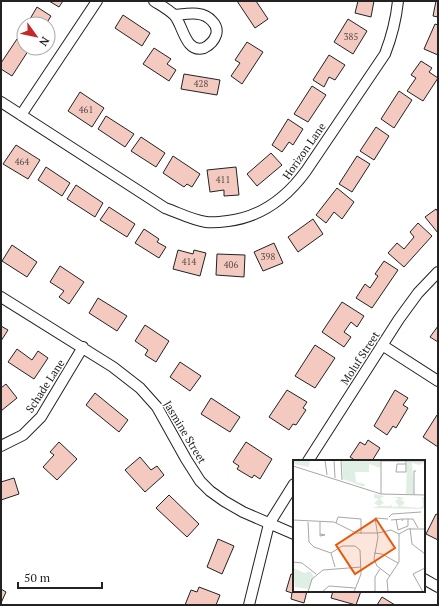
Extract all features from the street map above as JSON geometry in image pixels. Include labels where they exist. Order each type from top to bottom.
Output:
[{"type":"street","points":[[21,115],[97,1]]},
{"type":"street","points":[[154,1],[174,15]]},
{"type":"street","name":"Horizon Lane","points":[[1,102],[165,208],[207,222],[235,220],[247,217],[270,206],[285,196],[306,171],[385,54],[394,26],[398,1]]},
{"type":"street","name":"Moluf Street","points":[[309,460],[409,304],[438,272]]},
{"type":"street","name":"Jasmine Street","points":[[1,297],[83,347],[113,367],[140,388],[157,407],[186,459],[200,481],[210,491],[243,512],[293,534]]},
{"type":"street","points":[[382,345],[438,381]]},
{"type":"street","name":"Schade Lane","points":[[1,446],[22,435],[41,417],[83,347]]},
{"type":"street","points":[[248,605],[269,524],[293,486]]},
{"type":"street","points":[[425,580],[438,587]]},
{"type":"building","points":[[49,1],[63,1],[59,7]]},
{"type":"building","points":[[237,1],[256,1],[268,19],[255,28]]},
{"type":"building","points":[[358,1],[374,1],[371,17],[355,13]]},
{"type":"building","points":[[436,1],[438,1],[438,17],[433,16]]},
{"type":"building","points":[[37,7],[51,16],[32,16]]},
{"type":"building","points":[[123,15],[150,33],[142,46],[115,28]]},
{"type":"building","points":[[348,19],[367,31],[353,54],[334,42]]},
{"type":"building","points":[[435,24],[438,25],[438,55],[424,49]]},
{"type":"building","points":[[16,40],[16,56],[25,56],[12,76],[1,69],[1,63]]},
{"type":"building","points":[[247,42],[263,52],[242,84],[231,76],[240,63],[235,60]]},
{"type":"building","points":[[154,48],[171,59],[167,64],[176,70],[169,81],[143,64]]},
{"type":"building","points":[[329,55],[345,65],[335,80],[329,77],[324,87],[313,80]]},
{"type":"building","points":[[421,61],[432,68],[429,72],[438,78],[423,101],[407,91],[416,78],[411,75]]},
{"type":"building","points":[[184,74],[220,80],[217,95],[181,89]]},
{"type":"building","points":[[312,86],[326,95],[308,122],[294,114]]},
{"type":"building","points":[[399,91],[412,100],[394,128],[381,119]]},
{"type":"building","points":[[80,92],[104,108],[92,127],[68,111]]},
{"type":"building","points":[[106,116],[134,134],[125,147],[98,129]]},
{"type":"building","points":[[288,119],[303,129],[293,145],[289,142],[282,152],[272,145]]},
{"type":"building","points":[[376,127],[389,136],[374,160],[360,151]]},
{"type":"building","points":[[141,137],[165,153],[156,167],[131,151]]},
{"type":"building","points":[[16,145],[40,160],[28,179],[3,164]]},
{"type":"building","points":[[271,153],[282,165],[257,186],[247,174]]},
{"type":"building","points":[[173,156],[200,174],[192,187],[187,184],[184,187],[163,173]]},
{"type":"building","points":[[357,156],[370,164],[352,192],[339,184]]},
{"type":"building","points":[[46,167],[70,183],[62,196],[38,180]]},
{"type":"building","points":[[236,167],[239,195],[224,196],[224,190],[210,192],[207,170]]},
{"type":"building","points":[[76,185],[103,203],[95,217],[67,199]]},
{"type":"building","points":[[337,188],[354,202],[342,219],[334,212],[326,223],[316,215]]},
{"type":"building","points":[[109,207],[135,224],[127,237],[100,220]]},
{"type":"building","points":[[436,209],[438,212],[438,233],[425,217]]},
{"type":"building","points":[[313,219],[323,234],[298,252],[288,237]]},
{"type":"building","points":[[418,223],[432,236],[404,267],[388,253],[397,243],[404,249],[414,237],[410,232]]},
{"type":"building","points":[[144,229],[159,239],[157,242],[166,247],[159,258],[135,243]]},
{"type":"building","points":[[274,243],[283,263],[263,271],[254,252]]},
{"type":"building","points":[[12,245],[37,262],[27,277],[2,261]]},
{"type":"building","points":[[178,250],[193,254],[194,250],[206,253],[200,276],[173,269]]},
{"type":"building","points":[[217,254],[245,255],[244,277],[216,275]]},
{"type":"building","points":[[384,261],[398,270],[372,308],[356,298],[365,284],[370,288],[378,276],[375,274]]},
{"type":"building","points":[[60,266],[84,282],[69,304],[59,297],[64,291],[50,282]]},
{"type":"building","points":[[98,298],[127,316],[117,331],[89,313]]},
{"type":"building","points":[[342,302],[364,316],[357,327],[351,322],[344,332],[351,337],[344,347],[322,332]]},
{"type":"building","points":[[145,325],[169,341],[156,362],[145,355],[148,350],[135,341]]},
{"type":"building","points":[[1,326],[8,330],[1,341]]},
{"type":"building","points":[[438,326],[438,342],[430,337]]},
{"type":"building","points":[[315,345],[335,358],[315,388],[295,376]]},
{"type":"building","points":[[17,349],[32,360],[38,351],[48,358],[34,379],[8,362]]},
{"type":"building","points":[[180,362],[201,376],[190,391],[170,377]]},
{"type":"building","points":[[6,384],[17,398],[1,411],[1,388]]},
{"type":"building","points":[[287,390],[307,402],[303,408],[306,410],[296,425],[293,424],[289,430],[269,417]]},
{"type":"building","points":[[395,390],[408,398],[403,405],[408,408],[396,428],[393,426],[387,435],[374,426]]},
{"type":"building","points":[[95,393],[128,420],[119,432],[86,405]]},
{"type":"building","points":[[211,398],[240,417],[230,432],[201,414]]},
{"type":"building","points":[[437,415],[438,416],[438,447],[423,437]]},
{"type":"building","points":[[368,440],[380,448],[373,460],[354,460],[350,457],[360,442],[365,445]]},
{"type":"building","points":[[59,442],[77,459],[57,480],[43,467],[54,455],[50,452]]},
{"type":"building","points":[[246,442],[272,459],[260,479],[254,475],[252,478],[237,469],[239,466],[233,462]]},
{"type":"building","points":[[140,457],[151,470],[157,466],[164,475],[145,492],[125,470]]},
{"type":"building","points":[[14,478],[19,494],[1,500],[1,482]]},
{"type":"building","points":[[169,495],[199,524],[187,537],[156,508]]},
{"type":"building","points":[[436,514],[438,515],[438,540],[426,534]]},
{"type":"building","points":[[218,539],[234,546],[222,574],[207,567]]},
{"type":"building","points":[[291,574],[293,575],[293,592],[307,592],[304,603],[291,599],[292,593],[286,591]]},
{"type":"building","points":[[199,587],[220,595],[216,605],[185,605],[191,590],[197,592]]},
{"type":"building","points":[[1,589],[6,592],[1,603]]},
{"type":"building","points":[[333,592],[361,592],[356,605],[331,598]]},
{"type":"building","points":[[382,597],[395,605],[377,605]]}]
